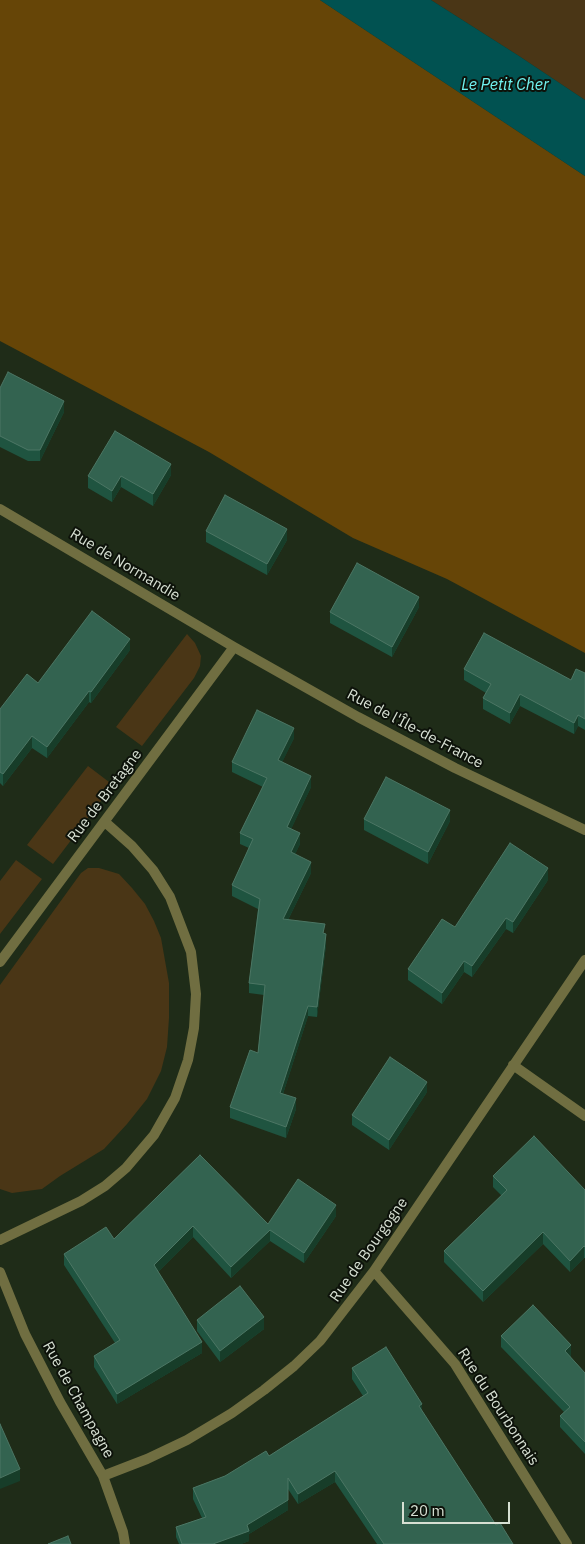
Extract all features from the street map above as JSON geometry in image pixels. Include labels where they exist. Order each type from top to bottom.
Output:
[{"type":"street","name":"Rue de Normandie","points":[[0,509],[234,648]]},
{"type":"street","name":"Rue de Bretagne","points":[[0,962],[234,648]]},
{"type":"street","name":"Rue de l'Île-de-France","points":[[234,648],[455,768],[585,830]]},
{"type":"street","points":[[0,1240],[81,1201],[105,1186],[126,1168],[154,1135],[175,1098],[188,1060],[194,1028],[196,994],[191,952],[170,897],[153,870],[132,846],[105,822]]},
{"type":"street","name":"Rue de Bourgogne","points":[[103,1476],[147,1459],[187,1440],[232,1413],[294,1366],[320,1341],[374,1271],[585,960]]},
{"type":"street","points":[[513,1065],[585,1116]]},
{"type":"street","name":"Rue du Bourbonnais","points":[[374,1271],[455,1364],[567,1544]]},
{"type":"street","name":"Rue de Champagne","points":[[0,1272],[25,1334],[56,1394],[103,1476],[123,1532],[125,1544]]},
{"type":"shaded area","points":[[0,0],[320,0],[585,176],[585,653],[447,579],[353,538],[209,452],[0,341]]},
{"type":"shaded area","points":[[431,0],[585,0],[585,100],[519,56]]},
{"type":"shaded area","points":[[187,634],[195,643],[201,656],[200,666],[194,678],[142,746],[116,727]]},
{"type":"shaded area","points":[[88,766],[113,785],[53,864],[27,845]]},
{"type":"shaded area","points":[[16,860],[42,879],[0,934],[0,881]]},
{"type":"shaded area","points":[[88,868],[99,868],[119,874],[145,904],[154,921],[161,938],[169,983],[167,1047],[161,1071],[147,1099],[104,1149],[42,1189],[12,1193],[0,1189],[0,985],[81,873]]},
{"type":"water","name":"Le Petit Cher","points":[[320,0],[431,0],[519,56],[585,100],[585,176]]},
{"type":"building","points":[[8,372],[64,401],[40,450],[28,450],[0,436],[0,388]]},
{"type":"building","points":[[115,431],[171,464],[153,494],[121,476],[112,491],[88,476]]},
{"type":"building","points":[[225,495],[287,529],[267,564],[206,531]]},
{"type":"building","points":[[357,563],[419,597],[392,647],[330,612]]},
{"type":"building","points":[[92,611],[130,639],[47,747],[32,736],[3,774],[0,772],[0,709],[27,674],[38,683]]},
{"type":"building","points":[[484,633],[571,680],[576,669],[585,673],[585,719],[578,715],[574,723],[520,694],[510,713],[483,698],[491,684],[464,669]]},
{"type":"building","points":[[257,710],[294,728],[278,760],[311,776],[287,827],[300,833],[291,852],[311,862],[283,919],[325,924],[323,933],[326,934],[317,1007],[308,1006],[280,1093],[296,1098],[286,1127],[230,1107],[250,1050],[258,1053],[265,985],[249,983],[260,899],[232,885],[253,839],[240,833],[267,778],[232,762]]},
{"type":"building","points":[[386,777],[450,810],[428,852],[364,819]]},
{"type":"building","points":[[510,843],[548,868],[513,922],[506,918],[472,966],[464,961],[442,993],[408,969],[442,919],[455,927]]},
{"type":"building","points":[[390,1057],[427,1082],[389,1140],[352,1115]]},
{"type":"building","points":[[534,1136],[585,1190],[585,1247],[570,1261],[543,1232],[483,1291],[444,1251],[507,1190],[493,1176]]},
{"type":"building","points":[[200,1155],[268,1224],[298,1179],[336,1205],[304,1253],[270,1230],[231,1267],[193,1226],[154,1265],[202,1342],[117,1394],[94,1356],[120,1340],[64,1254],[106,1227],[114,1239]]},
{"type":"building","points":[[240,1286],[264,1317],[220,1351],[197,1320]]},
{"type":"building","points":[[533,1305],[571,1345],[565,1351],[585,1373],[585,1442],[560,1416],[570,1407],[501,1336]]},
{"type":"building","points":[[386,1347],[422,1404],[419,1406],[496,1525],[500,1523],[513,1544],[384,1544],[335,1471],[298,1494],[288,1478],[288,1500],[247,1525],[249,1531],[213,1544],[182,1544],[176,1527],[206,1517],[193,1488],[225,1476],[266,1451],[269,1456],[368,1393],[352,1368]]},
{"type":"building","points":[[0,1424],[20,1469],[0,1478]]},
{"type":"building","points":[[68,1536],[71,1544],[48,1544]]}]
